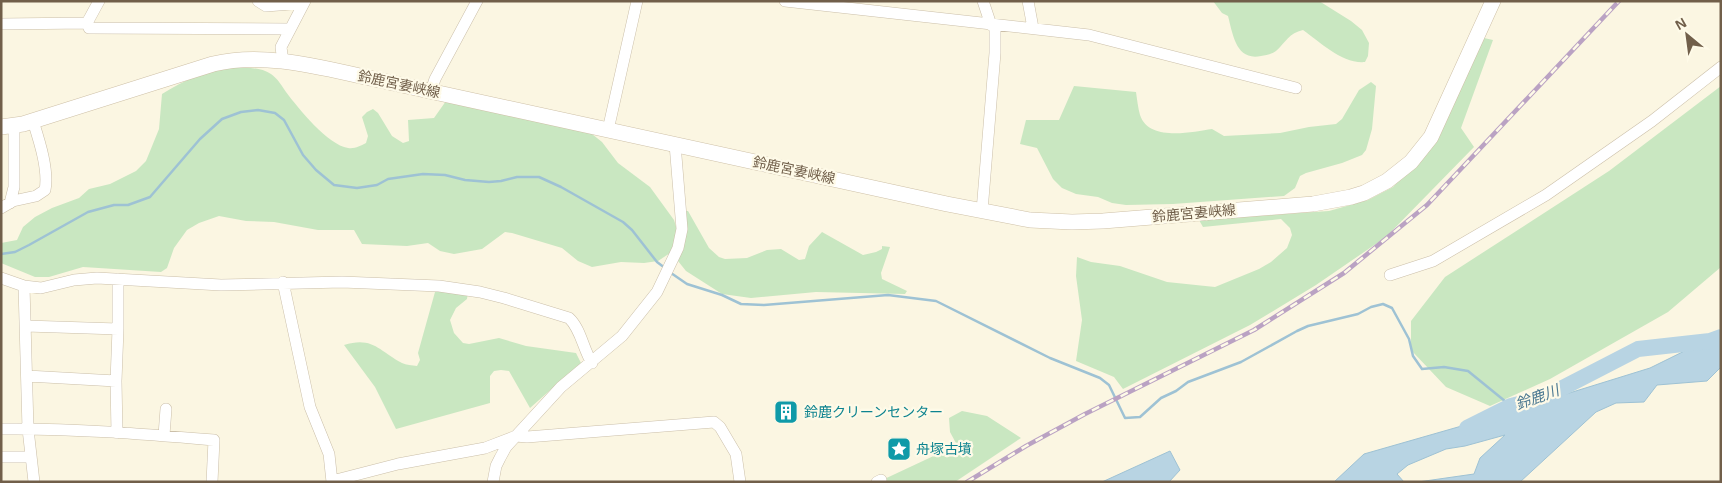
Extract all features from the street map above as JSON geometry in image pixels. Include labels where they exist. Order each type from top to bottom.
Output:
[{"type":"main road","name":"鈴鹿宮妻峡線","points":[[8,126],[33,121],[183,72],[230,60],[249,59],[283,62],[431,91],[1030,220],[1103,221],[1313,204],[1364,193],[1387,181],[1422,150],[1431,137],[1493,1]]},
{"type":"street","points":[[87,23],[98,1]]},
{"type":"street","points":[[258,1],[266,6],[304,2]]},
{"type":"street","points":[[431,91],[435,79],[477,1]]},
{"type":"street","points":[[608,130],[637,1]]},
{"type":"street","points":[[785,1],[1089,35],[1296,88]]},
{"type":"street","points":[[982,211],[995,53],[993,25],[983,1]]},
{"type":"street","points":[[1028,1],[1033,28]]},
{"type":"street","points":[[283,62],[281,47],[304,2]]},
{"type":"street","points":[[1,24],[87,23]]},
{"type":"street","points":[[87,23],[89,28],[290,28]]},
{"type":"street","points":[[1390,275],[1433,261],[1546,195],[1652,121],[1721,67]]},
{"type":"street","points":[[6,205],[36,196],[45,190],[44,163],[33,121]]},
{"type":"street","points":[[6,205],[14,187],[8,126]]},
{"type":"street","points":[[493,482],[496,466],[506,447],[561,387],[622,336],[657,292],[678,248],[682,229],[675,144]]},
{"type":"street","points":[[1,278],[24,286],[41,288],[74,280],[97,278],[221,285],[342,282],[439,286],[480,292],[569,318],[574,324],[584,350],[592,363]]},
{"type":"street","points":[[117,433],[118,279]]},
{"type":"street","points":[[283,282],[310,407],[329,454],[332,481],[398,464],[485,448],[516,436],[527,437],[714,422],[720,426],[736,454],[740,482]]},
{"type":"street","points":[[24,286],[28,429],[34,482]]},
{"type":"street","points":[[26,326],[118,329]]},
{"type":"street","points":[[27,376],[116,381]]},
{"type":"street","points":[[164,435],[166,409]]},
{"type":"street","points":[[1,429],[164,435],[214,440],[212,482]]},
{"type":"street","points":[[1,457],[30,457]]},
{"type":"green space","points":[[1213,1],[1319,1],[1362,30],[1369,43],[1368,56],[1365,62],[1348,60],[1303,30],[1291,36],[1273,53],[1261,56],[1246,55],[1237,45],[1228,16],[1222,13]]},
{"type":"green space","points":[[1484,38],[1493,40],[1461,128],[1474,147],[1386,237],[1316,285],[1250,325],[1123,389],[1114,377],[1076,361],[1082,320],[1076,276],[1077,257],[1091,262],[1120,266],[1167,282],[1215,287],[1259,269],[1271,262],[1287,248],[1292,235],[1290,228],[1281,219],[1203,227],[1199,220],[1329,211],[1368,200],[1393,187],[1412,166]]},
{"type":"green space","points":[[234,67],[258,69],[271,74],[314,125],[332,140],[348,148],[355,148],[366,143],[368,136],[362,117],[373,109],[378,113],[392,136],[403,143],[409,141],[408,120],[434,118],[446,101],[592,134],[602,142],[618,163],[650,187],[674,220],[678,233],[670,253],[658,261],[644,263],[621,262],[592,267],[578,261],[562,248],[505,232],[482,249],[454,254],[440,251],[428,243],[407,246],[362,244],[354,230],[318,230],[274,222],[246,221],[219,216],[199,223],[187,230],[174,248],[167,268],[161,272],[83,267],[49,277],[35,277],[1,263],[1,243],[17,240],[23,227],[35,217],[52,208],[79,198],[89,189],[110,184],[136,171],[146,161],[159,129],[162,94],[197,76]]},
{"type":"green space","points":[[1371,82],[1376,86],[1372,129],[1366,150],[1362,155],[1342,163],[1300,176],[1295,188],[1284,196],[1173,204],[1126,205],[1112,203],[1098,197],[1076,194],[1062,188],[1053,179],[1037,148],[1020,144],[1026,120],[1059,120],[1074,86],[1136,92],[1140,115],[1145,123],[1152,129],[1161,132],[1183,133],[1212,129],[1224,136],[1280,133],[1336,124],[1342,119],[1359,90]]},
{"type":"green space","points":[[1721,86],[1721,267],[1668,312],[1550,379],[1490,406],[1446,387],[1411,350],[1411,321],[1445,277],[1609,171]]},
{"type":"green space","points":[[682,211],[688,211],[709,248],[719,257],[725,259],[747,258],[767,250],[781,249],[799,260],[805,259],[809,246],[822,232],[863,255],[876,252],[882,249],[882,246],[890,247],[881,273],[882,279],[907,291],[905,294],[816,292],[751,298],[722,294],[686,271],[678,261]]},
{"type":"green space","points":[[447,287],[468,292],[467,299],[456,308],[450,320],[454,333],[463,343],[469,344],[499,338],[526,346],[576,353],[581,363],[530,408],[509,371],[494,371],[490,376],[490,403],[396,429],[375,387],[344,345],[362,342],[369,344],[402,363],[417,366],[420,360],[418,353],[435,292]]},
{"type":"green space","points":[[962,411],[987,416],[1021,438],[955,482],[878,482],[957,445],[950,432],[949,418]]},
{"type":"water","points":[[1721,333],[1721,367],[1707,381],[1657,385],[1644,402],[1616,403],[1596,412],[1520,482],[1418,482],[1474,474],[1480,458],[1505,435],[1446,449],[1408,465],[1397,474],[1404,482],[1334,482],[1364,454],[1479,421],[1650,368]]},
{"type":"water","points":[[1170,451],[1180,470],[1169,482],[1102,482]]},
{"type":"waterway","points":[[1,254],[15,252],[88,212],[114,205],[128,205],[150,197],[200,139],[222,119],[241,112],[258,110],[275,113],[284,120],[303,155],[316,170],[334,185],[357,188],[377,185],[388,179],[423,174],[445,175],[465,180],[489,182],[517,177],[539,177],[561,187],[623,222],[632,230],[657,262],[665,268]]},
{"type":"waterway","points":[[671,273],[687,284],[722,295],[741,304],[764,305],[888,295],[936,301],[1050,358],[1100,378],[1109,385],[1125,418],[1140,417],[1161,398],[1176,391],[1188,382],[1241,362],[1308,326],[1358,314],[1371,307],[1383,304],[1392,308],[1409,339],[1413,356],[1422,369],[1444,367],[1468,371],[1511,406]]},
{"type":"waterway","name":"鈴鹿川","points":[[1467,428],[1511,406],[1543,398],[1638,349],[1710,341],[1721,337]]},
{"type":"railway","points":[[967,482],[1026,446],[1085,414],[1254,330],[1344,273],[1427,205],[1619,1]]},
{"type":"place","name":"鈴鹿クリーンセンター","points":[[786,412]]},
{"type":"place","name":"舟塚古墳","points":[[899,449]]}]
